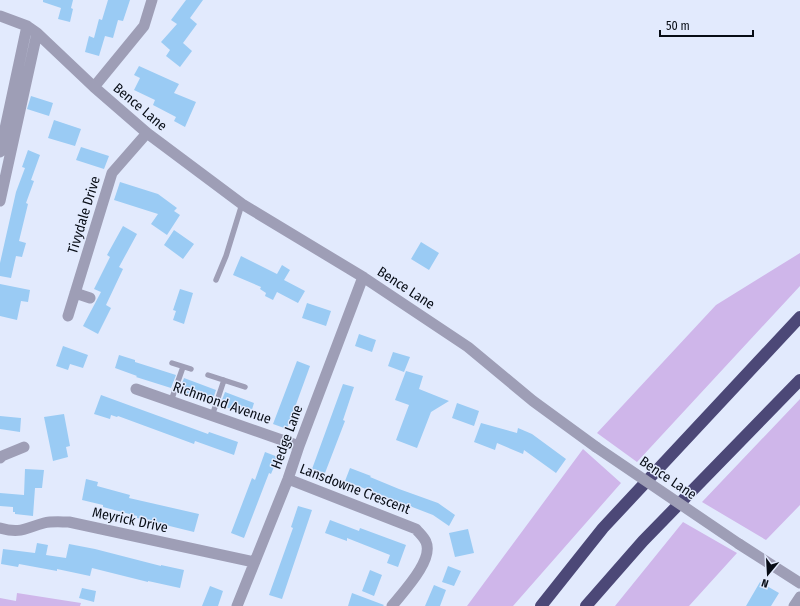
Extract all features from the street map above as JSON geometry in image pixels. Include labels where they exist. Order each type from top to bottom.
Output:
[{"type":"highway","points":[[540,606],[603,528],[800,317]]},
{"type":"highway","points":[[586,606],[643,541],[800,380]]},
{"type":"street","points":[[94,87],[144,26],[152,0]]},
{"type":"street","name":"Bence Lane","points":[[0,16],[27,26],[37,33],[94,87],[147,133],[242,204],[362,277],[468,347],[533,401],[596,447],[739,544],[800,583]]},
{"type":"street","points":[[0,152],[27,26]]},
{"type":"street","points":[[0,201],[37,33]]},
{"type":"street","name":"Tivydale Drive","points":[[68,316],[112,173],[147,133]]},
{"type":"street","name":"Hedge Lane","points":[[237,606],[288,480],[298,446],[362,277]]},
{"type":"street","points":[[75,293],[90,298]]},
{"type":"street","name":"Richmond Avenue","points":[[136,389],[298,446]]},
{"type":"street","points":[[0,458],[24,447]]},
{"type":"street","name":"Lansdowne Crescent","points":[[288,480],[416,529],[426,542],[427,555],[421,567],[392,606]]},
{"type":"street","name":"Meyrick Drive","points":[[0,528],[12,532],[29,529],[44,523],[56,521],[69,522],[254,562]]},
{"type":"street","points":[[794,606],[800,597]]},
{"type":"lane","points":[[216,280],[226,256],[242,204]]},
{"type":"lane","points":[[172,363],[191,369]]},
{"type":"lane","points":[[171,401],[183,366]]},
{"type":"lane","points":[[208,375],[245,387]]},
{"type":"lane","points":[[212,416],[224,380]]},
{"type":"shaded area","points":[[800,253],[800,286],[637,462],[597,433],[716,305]]},
{"type":"shaded area","points":[[800,399],[800,505],[766,540],[702,502]]},
{"type":"shaded area","points":[[583,449],[621,483],[513,606],[467,606]]},
{"type":"shaded area","points":[[683,522],[737,553],[689,606],[615,606]]},
{"type":"shaded area","points":[[17,593],[81,603],[80,606],[0,606],[0,598],[16,601]]},
{"type":"building","points":[[43,0],[73,0],[71,8],[73,9],[70,22],[58,19],[61,8],[43,2]]},
{"type":"building","points":[[108,0],[130,0],[123,21],[118,20],[113,38],[105,36],[99,56],[85,52],[89,36],[94,38],[99,19],[102,20]]},
{"type":"building","points":[[186,0],[203,0],[190,18],[197,24],[183,43],[192,51],[180,67],[166,56],[170,50],[161,42],[177,24],[171,20]]},
{"type":"building","points":[[139,66],[179,84],[174,93],[196,102],[185,127],[174,121],[176,117],[153,105],[155,100],[134,90],[140,78],[134,75]]},
{"type":"building","points":[[31,96],[53,103],[49,116],[27,109]]},
{"type":"building","points":[[54,120],[81,129],[75,146],[48,138]]},
{"type":"building","points":[[81,147],[109,156],[104,169],[76,160]]},
{"type":"building","points":[[28,150],[40,155],[31,180],[34,181],[26,203],[28,204],[19,241],[26,243],[22,257],[16,256],[11,278],[0,276],[0,263],[16,192],[25,168],[22,167]]},
{"type":"building","points":[[120,182],[158,194],[177,208],[174,211],[180,215],[167,235],[151,224],[158,214],[114,200]]},
{"type":"building","points":[[123,226],[137,234],[119,267],[123,269],[106,305],[111,308],[98,334],[83,326],[101,292],[94,289],[110,257],[107,255]]},
{"type":"building","points":[[174,230],[194,244],[183,259],[164,245]]},
{"type":"building","points":[[421,242],[439,253],[429,270],[411,259]]},
{"type":"building","points":[[241,256],[277,274],[282,265],[290,270],[284,280],[305,291],[298,303],[277,292],[273,300],[265,296],[266,293],[260,289],[261,287],[233,275]]},
{"type":"building","points":[[0,284],[30,290],[28,302],[21,301],[17,320],[0,316]]},
{"type":"building","points":[[180,289],[193,293],[184,324],[173,320],[176,311],[173,310]]},
{"type":"building","points":[[307,303],[331,311],[326,326],[302,318]]},
{"type":"building","points":[[359,334],[376,340],[372,352],[355,346]]},
{"type":"building","points":[[63,346],[88,355],[83,368],[70,364],[68,370],[56,366]]},
{"type":"building","points":[[393,352],[410,357],[404,372],[388,366]]},
{"type":"building","points":[[119,355],[135,360],[135,362],[176,375],[171,388],[136,377],[137,376],[115,368]]},
{"type":"building","points":[[297,361],[310,366],[287,429],[273,424]]},
{"type":"building","points":[[406,371],[423,376],[419,389],[449,401],[431,412],[417,448],[396,440],[409,405],[395,400]]},
{"type":"building","points":[[184,378],[216,390],[212,402],[179,391]]},
{"type":"building","points":[[343,384],[354,387],[343,420],[345,421],[325,473],[312,469]]},
{"type":"building","points":[[225,392],[254,403],[250,416],[220,405]]},
{"type":"building","points":[[101,395],[208,434],[209,432],[238,442],[234,455],[195,441],[194,444],[118,416],[111,415],[110,419],[94,414]]},
{"type":"building","points":[[457,403],[479,411],[474,426],[452,418]]},
{"type":"building","points":[[64,414],[70,446],[66,447],[68,457],[53,461],[44,417]]},
{"type":"building","points":[[0,416],[21,418],[20,432],[0,429]]},
{"type":"building","points":[[481,423],[517,433],[518,428],[532,434],[566,459],[556,473],[524,450],[523,454],[497,443],[495,450],[474,442]]},
{"type":"building","points":[[265,452],[278,457],[271,474],[269,473],[244,538],[231,533],[252,478],[255,480]]},
{"type":"building","points":[[350,468],[399,489],[438,503],[455,515],[449,526],[433,515],[345,481]]},
{"type":"building","points":[[25,469],[44,470],[42,488],[35,488],[33,516],[15,514],[15,512],[13,512],[13,507],[0,506],[0,493],[24,495]]},
{"type":"building","points":[[86,479],[98,482],[97,486],[130,495],[129,498],[199,514],[194,532],[137,518],[137,516],[82,500]]},
{"type":"building","points":[[298,506],[312,510],[282,599],[269,595],[293,528],[291,527]]},
{"type":"building","points":[[330,520],[359,531],[360,528],[406,545],[398,567],[387,563],[390,555],[347,538],[347,541],[325,533]]},
{"type":"building","points":[[468,529],[474,553],[455,557],[449,533]]},
{"type":"building","points":[[37,543],[48,545],[46,555],[66,558],[69,544],[184,570],[180,588],[148,582],[92,568],[90,576],[57,569],[57,571],[19,564],[18,567],[1,564],[3,549],[35,553]]},
{"type":"building","points":[[448,566],[461,571],[454,586],[442,582]]},
{"type":"building","points":[[370,570],[382,575],[374,596],[362,591]]},
{"type":"building","points":[[760,582],[779,593],[771,606],[746,606]]},
{"type":"building","points":[[434,585],[446,590],[440,606],[425,606]]},
{"type":"building","points":[[210,586],[223,591],[218,606],[202,606]]},
{"type":"building","points":[[82,588],[96,591],[94,602],[79,598]]},
{"type":"building","points":[[352,593],[384,605],[348,606]]}]
